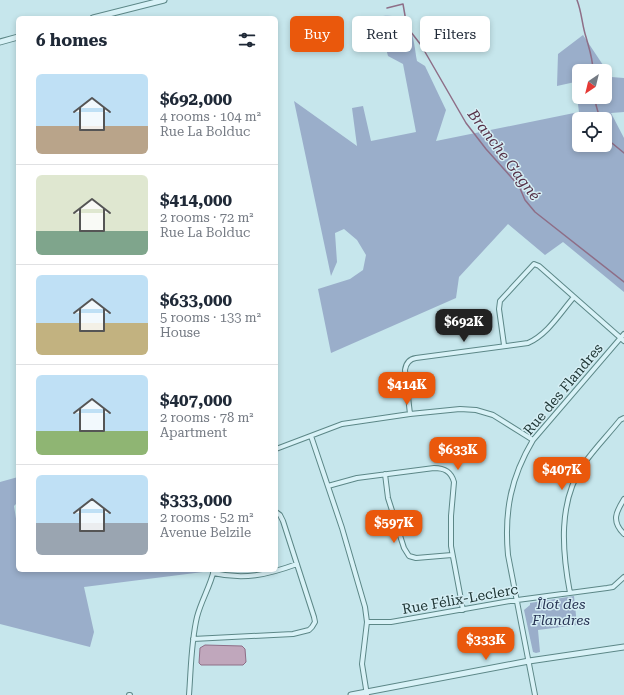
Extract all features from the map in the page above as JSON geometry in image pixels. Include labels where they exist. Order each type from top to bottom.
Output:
[{"type":"street","points":[[101,16],[164,0]]},
{"type":"street","points":[[0,42],[16,38]]},
{"type":"street","points":[[504,345],[499,309],[500,301],[532,265],[539,266],[622,340]]},
{"type":"street","points":[[410,414],[405,370],[406,364],[410,360],[525,343],[537,339],[574,297]]},
{"type":"street","name":"Rue des Flandres","points":[[535,695],[508,555],[506,519],[509,496],[525,453],[533,440],[622,340],[624,334]]},
{"type":"street","points":[[278,448],[342,424],[452,409],[476,410],[497,417],[533,440]]},
{"type":"street","points":[[570,593],[564,542],[564,529],[565,509],[570,490],[579,471],[589,457],[620,420],[624,418]]},
{"type":"street","points":[[311,436],[356,573],[365,607],[367,622],[362,658],[366,694]]},
{"type":"street","points":[[328,486],[357,478],[438,468],[445,469],[451,474],[454,486],[450,521],[452,555],[463,610]]},
{"type":"street","points":[[385,474],[388,498],[407,554],[416,558],[452,555]]},
{"type":"street","points":[[624,499],[618,508],[616,517],[618,528],[624,534]]},
{"type":"street","points":[[193,639],[293,634],[309,630],[312,627],[315,622],[314,617],[280,515],[278,514]]},
{"type":"street","points":[[278,570],[297,564]]},
{"type":"street","points":[[189,695],[193,639],[198,615],[213,572],[234,577],[257,576],[270,572]]},
{"type":"street","name":"Rue Félix-Leclerc","points":[[367,622],[391,622],[613,586],[624,576]]},
{"type":"street","points":[[351,695],[366,694],[528,661],[624,647]]},
{"type":"green space","points":[[412,34],[417,61],[425,66],[446,110],[436,141],[572,113],[572,152],[612,152],[612,115],[624,138],[624,292],[563,242],[545,255],[508,224],[459,277],[456,298],[331,353],[318,289],[350,279],[363,270],[366,255],[357,240],[344,229],[335,233],[337,262],[331,276],[294,101],[357,146],[352,108],[363,106],[371,141],[416,132],[403,64],[388,56],[387,52],[412,52]]},
{"type":"green space","points":[[583,35],[602,64],[572,64],[572,83],[557,86],[558,54]]},
{"type":"green space","points":[[612,77],[624,78],[624,112],[579,112],[578,104],[612,104]]},
{"type":"green space","points":[[16,478],[16,504],[14,506],[16,518],[16,572],[203,572],[84,587],[94,632],[90,647],[0,624],[0,482]]},
{"type":"green space","name":"Îlot des Flandres","points":[[574,596],[577,625],[538,630],[540,652],[533,652],[524,610],[530,605],[530,603]]},
{"type":"shaded area","points":[[205,645],[242,646],[245,649],[246,662],[243,665],[201,665],[199,663],[200,648]]},
{"type":"waterway","points":[[577,0],[592,64]]},
{"type":"waterway","name":"Branche Gagné","points":[[387,8],[403,4],[407,27],[421,45],[466,123],[486,149],[519,186],[525,200],[535,212],[624,282]]},
{"type":"waterway","points":[[596,104],[598,112]]},
{"type":"waterway","points":[[612,143],[624,153]]}]
